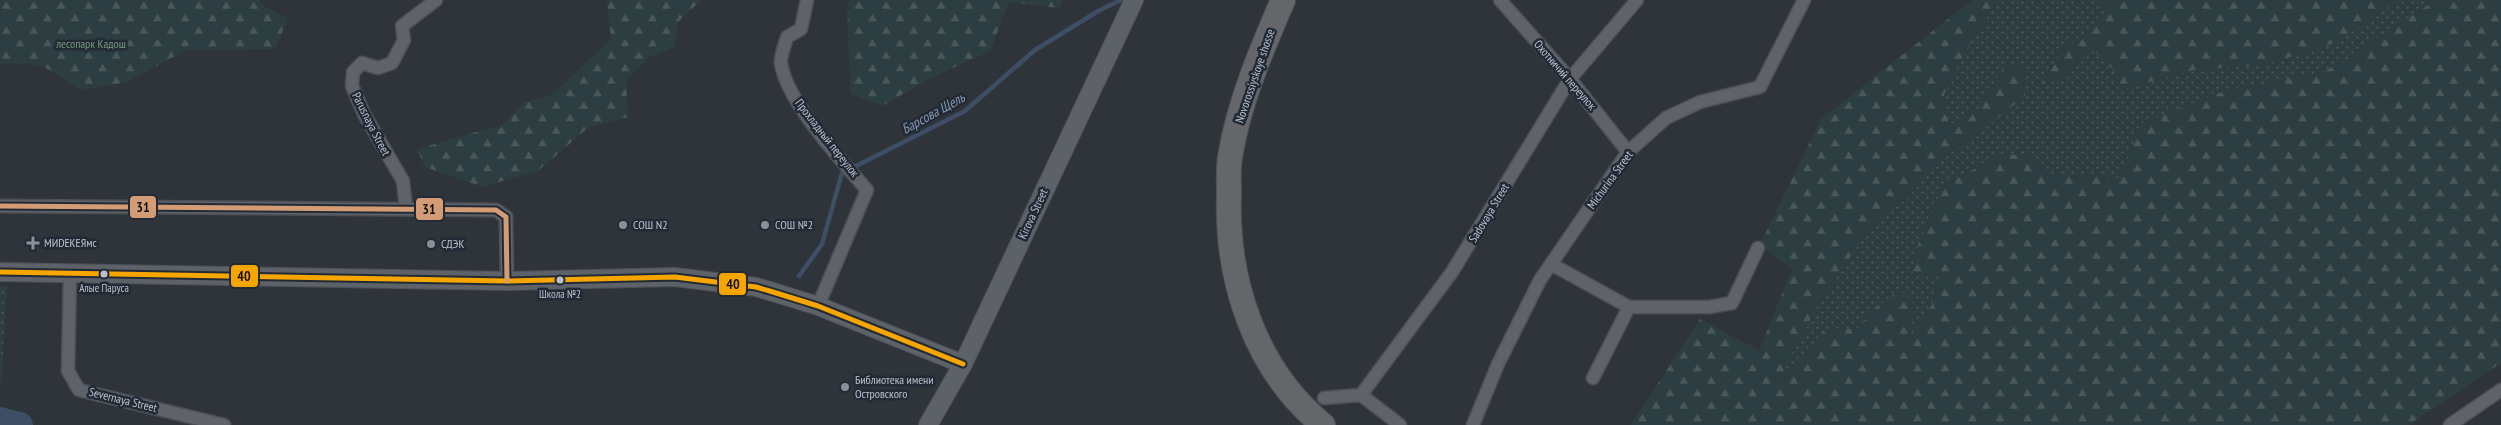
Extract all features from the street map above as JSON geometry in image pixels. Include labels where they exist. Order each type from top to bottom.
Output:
[{"type":"highway","name":"Novorossiyskoye shosse","points":[[1281,5],[1241,107],[1230,159],[1228,218],[1233,264],[1248,318],[1268,362],[1294,398],[1323,425]]},
{"type":"street","name":"Parusnaya Street","points":[[406,209],[403,181],[364,114],[352,86],[353,72],[362,63],[378,68],[392,63],[404,40],[402,26],[436,0]]},
{"type":"street","name":"Прохладный переулок","points":[[808,0],[800,29],[787,37],[781,62],[792,93],[834,151],[867,190],[818,306]]},
{"type":"street","name":"Kirova Street","points":[[928,425],[963,364],[1134,0]]},
{"type":"street","name":"Охотничий переулок","points":[[1500,0],[1570,79],[1628,152]]},
{"type":"street","name":"Sadovaya Street","points":[[1361,395],[1452,272],[1570,79],[1637,0]]},
{"type":"street","name":"Michurina Street","points":[[1473,425],[1498,364],[1540,280],[1628,152],[1666,118],[1674,114],[1700,102],[1760,87],[1804,0]]},
{"type":"street","points":[[0,206],[496,210],[506,217],[507,281]]},
{"type":"street","points":[[1551,264],[1629,307],[1709,307],[1732,303],[1758,248]]},
{"type":"street","points":[[0,272],[507,281],[675,277],[756,287],[818,306],[963,364]]},
{"type":"street","name":"Severnaya Street","points":[[70,273],[68,371],[79,390],[224,425]]},
{"type":"street","points":[[1593,378],[1629,307]]},
{"type":"street","points":[[2450,425],[2501,390]]},
{"type":"street","points":[[1324,398],[1361,395],[1400,425]]},
{"type":"green space","name":"лесопарк Кадош","points":[[0,0],[260,0],[261,4],[288,19],[275,49],[186,50],[127,82],[80,90],[61,76],[43,67],[24,64],[0,65]]},
{"type":"green space","points":[[607,0],[701,0],[677,23],[675,47],[648,58],[626,80],[628,117],[589,127],[539,170],[483,187],[425,167],[417,149],[504,124],[523,103],[553,94],[611,39]]},
{"type":"green space","points":[[849,0],[1063,0],[1059,8],[1009,2],[990,51],[929,79],[882,106],[851,94],[847,6]]},
{"type":"green space","points":[[1972,0],[1998,0],[1964,53],[1944,95],[1949,125],[1978,109],[2006,64],[2023,63],[2025,96],[1984,129],[1943,158],[1907,198],[1872,224],[1817,307],[1783,371],[1793,371],[1824,330],[1858,328],[1876,307],[1900,290],[1914,304],[1911,337],[1933,303],[1940,273],[1912,276],[1919,241],[1945,185],[2003,153],[2040,159],[2044,175],[2120,178],[2142,123],[2227,90],[2324,72],[2436,0],[2501,0],[2501,363],[2409,425],[1631,425],[1700,319],[1759,351],[1792,269],[1760,245],[1821,119]]},
{"type":"green space","points":[[1998,0],[2100,0],[2106,10],[2087,32],[2062,50],[2041,85],[2068,77],[2089,46],[2114,71],[2124,89],[2193,70],[2264,65],[2335,43],[2398,0],[2436,0],[2324,72],[2227,90],[2143,123],[2120,178],[2044,175],[2003,153],[1945,184],[1919,241],[1912,276],[1941,272],[1933,303],[1910,338],[1876,307],[1858,328],[1824,330],[1793,371],[1782,371],[1817,307],[1872,224],[1907,198],[1943,158],[1984,129],[2006,64],[1978,109],[1949,126],[1944,95],[1964,53]]},
{"type":"green space","points":[[2100,0],[2398,0],[2335,43],[2264,65],[2193,70],[2123,89],[2114,71],[2089,46],[2068,77],[2041,85],[2062,50],[2087,32],[2106,10]]},
{"type":"green space","points":[[0,286],[7,286],[1,387],[0,387]]},
{"type":"waterway","name":"Барсова Щель","points":[[799,276],[822,244],[842,173],[965,111],[1035,50],[1100,10],[1121,0]]},
{"type":"waterway","points":[[0,420],[20,425]]},
{"type":"transit line","name":"31","points":[[0,206],[496,210],[506,217],[507,281]]},
{"type":"transit line","name":"40","points":[[0,272],[507,281],[675,277],[756,287],[773,292],[818,306],[963,364]]},
{"type":"place","name":"СОШ N2","points":[[623,225]]},
{"type":"place","name":"СОШ №2","points":[[765,225]]},
{"type":"place","name":"МИDЕКЕЯмс","points":[[33,243]]},
{"type":"place","name":"СДЭК","points":[[431,244]]},
{"type":"place","name":"Алые Паруса","points":[[104,274]]},
{"type":"place","name":"Школа №2","points":[[560,280]]},
{"type":"place","name":"Библиотека имени Островского","points":[[845,387]]}]
